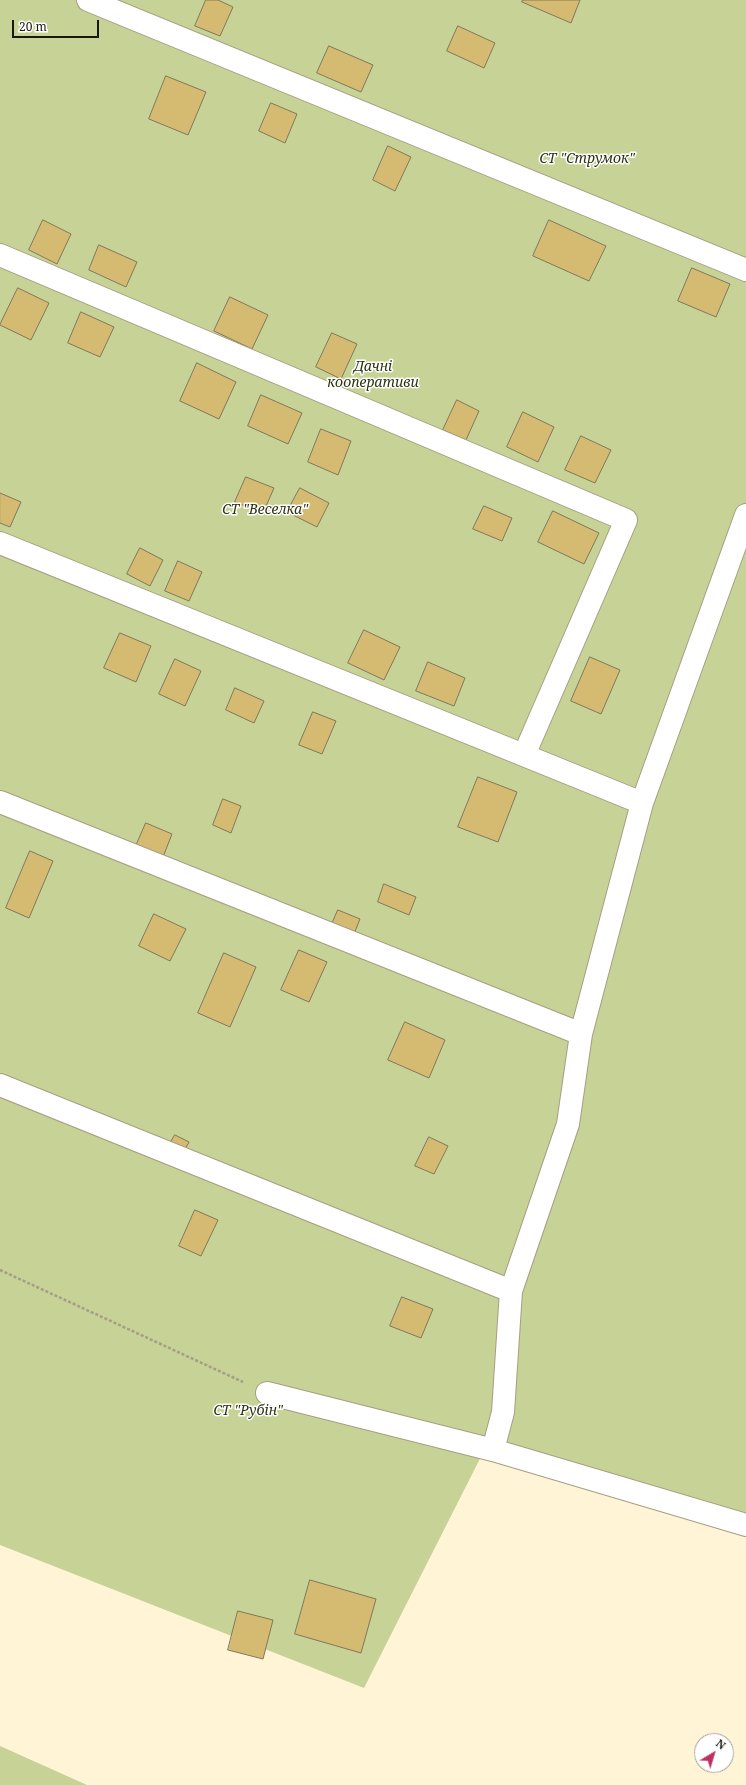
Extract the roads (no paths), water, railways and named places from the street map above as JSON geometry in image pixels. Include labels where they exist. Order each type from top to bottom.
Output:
[{"type":"street","points":[[88,0],[746,270]]},
{"type":"street","points":[[0,255],[626,520],[524,755]]},
{"type":"street","points":[[493,1450],[503,1412],[511,1291],[568,1124],[581,1034],[642,803],[746,515]]},
{"type":"street","points":[[0,543],[642,803]]},
{"type":"street","points":[[0,802],[581,1034]]},
{"type":"street","points":[[0,1085],[511,1291]]},
{"type":"street","points":[[267,1393],[493,1450],[746,1525]]},
{"type":"park label","name":"СТ \"Струмок\"","points":[[587,159]]},
{"type":"park label","name":"Дачні кооперативи","points":[[373,376]]},
{"type":"park label","name":"СТ \"Веселка\"","points":[[265,510]]},
{"type":"park label","name":"СТ \"Рубін\"","points":[[248,1411]]}]
